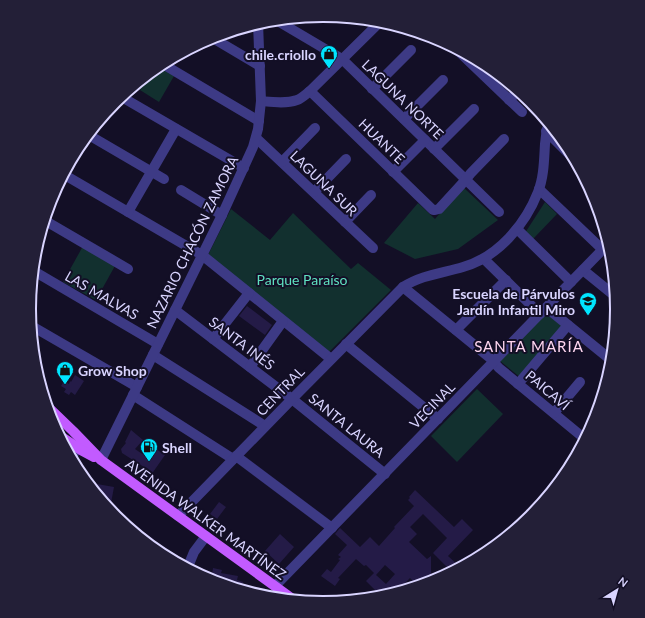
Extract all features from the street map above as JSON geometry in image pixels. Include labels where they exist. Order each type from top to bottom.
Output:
[{"type":"main road","name":"AVENIDA WALKER MARTÍNEZ","points":[[55,413],[101,460],[286,594]]},
{"type":"main road","name":"AVENIDA WALKER MARTÍNEZ","points":[[68,441],[86,453],[101,460]]},
{"type":"street","name":"LAGUNA NORTE","points":[[283,24],[342,60],[499,212]]},
{"type":"street","points":[[261,101],[283,102],[292,101],[302,97],[310,91],[375,27]]},
{"type":"street","name":"NAZARIO CHACÓN ZAMORA","points":[[101,460],[222,215],[256,138],[261,101],[258,30]]},
{"type":"street","points":[[219,42],[260,66]]},
{"type":"street","points":[[372,89],[412,50]]},
{"type":"street","points":[[167,67],[259,121]]},
{"type":"street","points":[[489,75],[509,100],[522,112]]},
{"type":"street","points":[[404,119],[443,80]]},
{"type":"street","name":"HUANTE","points":[[310,91],[432,209],[439,209],[466,180]]},
{"type":"street","points":[[509,100],[514,95]]},
{"type":"street","points":[[126,100],[244,168]]},
{"type":"street","points":[[434,149],[474,110]]},
{"type":"street","points":[[282,162],[315,128]]},
{"type":"street","points":[[128,212],[176,129]]},
{"type":"street","name":"CENTRAL","points":[[178,516],[292,398],[403,287],[417,279],[463,268],[484,259],[499,247],[516,229],[529,211],[539,189],[543,174],[548,131]]},
{"type":"street","points":[[93,137],[164,179]]},
{"type":"street","name":"LAGUNA SUR","points":[[256,138],[372,248]]},
{"type":"street","points":[[466,180],[504,139]]},
{"type":"street","points":[[393,172],[425,140]]},
{"type":"street","points":[[314,192],[346,159]]},
{"type":"street","points":[[68,177],[202,255],[331,359]]},
{"type":"street","points":[[539,189],[602,244]]},
{"type":"street","points":[[181,190],[222,215]]},
{"type":"street","points":[[345,222],[371,195]]},
{"type":"street","points":[[49,223],[128,269]]},
{"type":"street","points":[[516,229],[571,282]]},
{"type":"street","name":"VECINAL","points":[[275,586],[603,249]]},
{"type":"street","points":[[484,259],[506,280],[543,311],[568,325],[606,355]]},
{"type":"street","points":[[583,270],[609,291]]},
{"type":"street","name":"LAS MALVAS","points":[[38,273],[158,344]]},
{"type":"street","points":[[456,330],[506,280]]},
{"type":"street","name":"PAICAVÍ","points":[[403,287],[489,357],[499,368],[580,435]]},
{"type":"street","points":[[213,339],[249,293]]},
{"type":"street","name":"SANTA INÉS","points":[[175,310],[292,398]]},
{"type":"street","points":[[250,367],[283,321]]},
{"type":"street","points":[[518,384],[568,325]]},
{"type":"street","points":[[36,329],[135,391],[234,458],[332,528]]},
{"type":"street","points":[[346,344],[438,419]]},
{"type":"street","points":[[153,355],[265,426]]},
{"type":"street","points":[[554,413],[580,382]]},
{"type":"street","name":"SANTA LAURA","points":[[292,398],[385,474]]},
{"type":"street","points":[[74,452],[75,446]]},
{"type":"street","points":[[189,563],[194,552],[206,536]]},
{"type":"green space","points":[[163,70],[174,76],[159,102],[140,90],[143,85]]},
{"type":"green space","points":[[463,187],[498,220],[458,249],[415,259],[384,243],[418,203],[435,219]]},
{"type":"green space","points":[[545,202],[557,214],[532,240],[525,233]]},
{"type":"green space","name":"Parque Paraíso","points":[[231,209],[270,240],[293,213],[351,269],[358,263],[391,290],[328,353],[208,255]]},
{"type":"green space","points":[[83,246],[116,264],[96,300],[63,282]]},
{"type":"green space","points":[[546,313],[563,327],[521,378],[500,361]]},
{"type":"green space","points":[[477,389],[503,414],[457,462],[431,436]]},
{"type":"building","points":[[247,306],[272,325],[265,335],[239,316]]},
{"type":"building","points":[[75,375],[84,381],[75,395],[71,392],[69,395],[64,392],[66,389],[61,386],[64,381],[69,384]]},
{"type":"building","name":"Shell","points":[[131,430],[143,440],[135,449],[148,458],[156,449],[165,455],[151,475],[142,469],[144,467],[122,453],[121,449],[126,443],[125,442]]},
{"type":"building","points":[[97,484],[114,487],[111,502],[107,498],[97,486]]},
{"type":"building","points":[[415,490],[454,527],[462,519],[473,530],[448,556],[456,563],[447,567],[433,553],[447,538],[423,514],[410,527],[417,534],[409,542],[427,559],[431,556],[431,574],[413,581],[410,578],[404,584],[376,591],[366,581],[374,573],[366,565],[364,566],[356,559],[338,578],[340,579],[335,586],[321,576],[327,569],[331,572],[340,560],[338,559],[341,557],[338,555],[347,545],[335,534],[340,528],[360,547],[370,537],[379,546],[395,528],[394,527],[414,506],[408,500],[410,498],[409,497]],"holes":[[[385,565],[395,574],[386,584],[376,575]]]},
{"type":"building","points":[[219,502],[226,507],[217,519],[210,514]]},
{"type":"building","points":[[280,534],[294,547],[279,564],[265,551]]},
{"type":"building","points":[[213,568],[222,570],[221,573],[238,576],[237,580],[243,582],[242,584],[230,581],[212,574]]},
{"type":"place","name":"chile.criollo","points":[[329,69]]},
{"type":"place","name":"Escuela de Párvulos Jardín Infantil Miro","points":[[588,316]]},
{"type":"place","name":"Grow Shop","points":[[65,385]]},
{"type":"place","name":"Shell","points":[[149,462]]},
{"type":"district","name":"SANTA MARÍA","points":[[529,346]]}]
